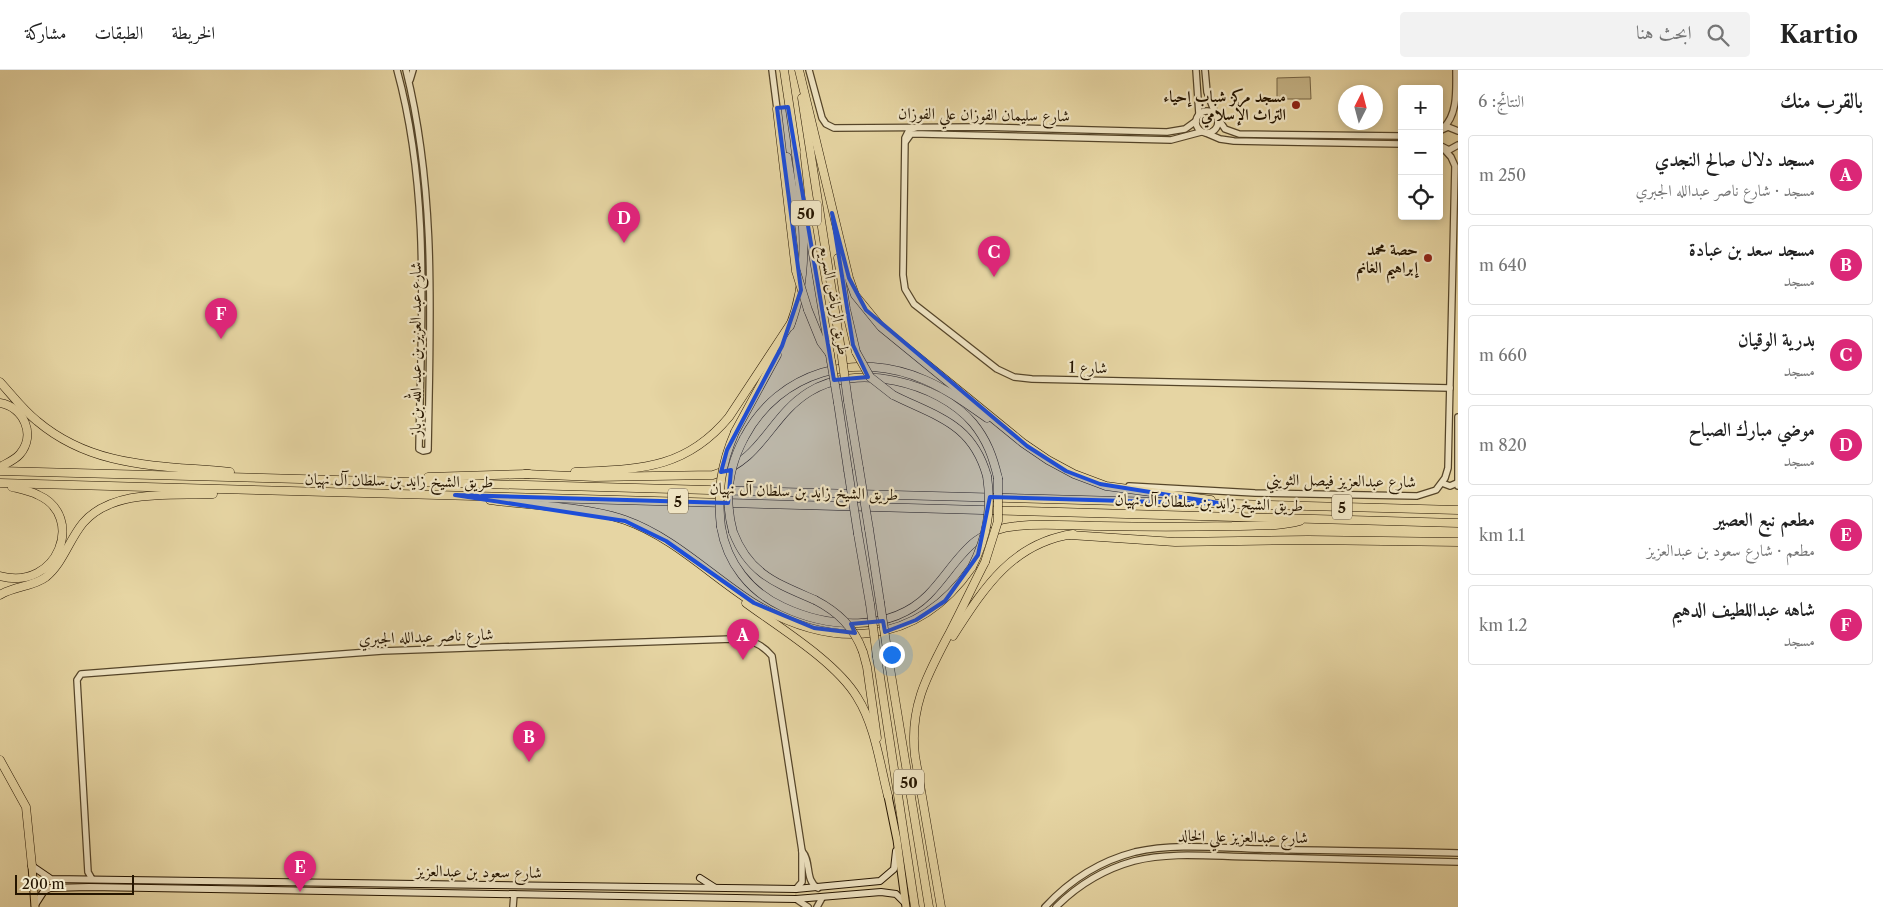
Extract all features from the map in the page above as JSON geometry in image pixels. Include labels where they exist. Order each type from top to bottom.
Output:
[{"type":"highway","name":"طريق الرياض السريع","points":[[784,70],[870,604],[915,906]]},
{"type":"highway","points":[[798,70],[848,278],[855,296],[881,327],[1023,443]]},
{"type":"highway","name":"طريق الرياض السريع","points":[[798,70],[848,401],[929,907]]},
{"type":"highway","points":[[777,109],[803,251]]},
{"type":"highway","points":[[777,109],[796,271],[808,310],[821,342],[831,359]]},
{"type":"highway","points":[[795,146],[800,188],[803,279],[791,323],[782,346],[735,432],[724,460],[719,488],[721,527],[726,550],[734,565],[752,587],[766,598],[804,616],[820,620],[861,623],[892,617],[915,605],[928,595],[967,546],[991,532],[1018,526],[1140,527],[1285,524],[1308,519]]},
{"type":"highway","points":[[455,495],[603,515],[625,520],[666,541],[754,603],[794,622],[814,628],[850,633],[883,632],[916,620],[945,601],[972,567],[983,542],[989,516],[987,476],[977,450],[959,428],[934,413],[893,395],[870,377],[856,352],[846,309],[832,212]]},
{"type":"highway","points":[[393,480],[444,476],[637,469],[658,465],[691,452],[719,429],[791,323]]},
{"type":"highway","points":[[888,796],[863,652],[855,633],[842,618],[815,600],[770,580],[757,571],[741,552],[732,532],[728,511],[729,478],[735,458],[750,426],[770,402],[796,383],[822,371],[837,367],[859,366],[904,372],[924,379],[960,399],[1066,470],[1106,486],[1198,497],[1225,504]]},
{"type":"highway","points":[[525,474],[595,477],[713,475],[726,471],[744,460],[761,444],[788,409],[810,391],[824,384],[858,378],[903,382],[940,397],[968,418],[983,436],[990,450],[998,478],[998,521],[985,562],[930,668],[917,706],[914,748],[941,907]]},
{"type":"highway","points":[[0,382],[42,425],[66,441],[104,458],[284,478]]},
{"type":"highway","points":[[0,403],[18,411],[25,424],[27,434],[20,454],[0,467]]},
{"type":"highway","name":"طريق الشيخ زايد بن سلطان آل نهيان","points":[[0,471],[393,480],[1458,510]]},
{"type":"highway","points":[[0,484],[25,490],[43,498],[56,512],[62,532],[59,550],[46,569],[25,579],[0,576]]},
{"type":"highway","name":"طريق الشيخ زايد بن سلطان آل نهيان","points":[[0,484],[1458,523]]},
{"type":"highway","points":[[0,595],[12,588],[35,583],[49,574],[58,564],[82,524],[97,512],[113,503],[136,497],[282,491]]},
{"type":"highway","points":[[930,668],[981,596],[1010,561],[1039,543],[1070,535],[1140,527]]},
{"type":"highway","points":[[1070,535],[1175,542],[1308,540],[1458,542]]},
{"type":"highway","points":[[666,541],[792,637],[835,671],[847,684],[858,698],[868,722],[888,796]]},
{"type":"highway","points":[[0,760],[22,798],[28,816],[32,866]]},
{"type":"main road","points":[[888,796],[897,840],[906,906]]},
{"type":"main road","name":"شارع سعود بن عبدالعزيز","points":[[51,878],[88,877],[796,889],[849,886],[880,881],[891,874],[894,869],[897,840]]},
{"type":"main road","points":[[32,866],[51,878],[48,883],[50,888],[44,891],[35,906]]},
{"type":"main road","points":[[32,866],[35,906]]},
{"type":"main road","points":[[700,878],[718,888]]},
{"type":"main road","points":[[132,879],[135,884],[132,888]]},
{"type":"main road","points":[[142,879],[141,884],[143,888]]},
{"type":"main road","points":[[302,890],[306,886],[305,881]]},
{"type":"main road","points":[[313,890],[311,885],[314,881]]},
{"type":"main road","points":[[849,886],[853,891],[850,895]]},
{"type":"main road","points":[[645,896],[648,892],[646,887]]},
{"type":"main road","name":"شارع سعود بن عبدالعزيز","points":[[50,888],[313,890],[796,899],[891,892],[903,899],[906,906]]},
{"type":"main road","points":[[654,897],[656,891],[676,892],[686,888]]},
{"type":"street","name":"شارع عبد العزيز بن عبد الله بن باز","points":[[397,70],[409,118],[419,197],[422,241],[419,448],[428,450],[429,228],[426,188],[406,70]]},
{"type":"street","points":[[410,87],[413,70]]},
{"type":"street","points":[[772,70],[777,109]]},
{"type":"street","name":"شارع سليمان الفوزان علي الفوزان","points":[[809,70],[822,118],[826,124],[844,129],[920,127],[1035,128],[1172,132],[1185,129],[1196,121]]},
{"type":"street","points":[[1196,70],[1200,114],[1196,121],[1198,128],[1204,132],[1230,141],[1398,140]]},
{"type":"street","points":[[1204,70],[1207,92],[1217,117],[1225,129],[1239,134],[1398,140]]},
{"type":"street","points":[[1443,127],[1451,121],[1455,112],[1456,70]]},
{"type":"street","points":[[1200,114],[1208,111],[1217,117]]},
{"type":"street","points":[[1204,132],[1215,130],[1217,117]]},
{"type":"street","points":[[920,127],[922,134],[911,134],[905,142],[906,133],[920,127]]},
{"type":"street","points":[[1443,129],[1452,127],[1458,131]]},
{"type":"street","points":[[1023,137],[1026,133],[1024,128]]},
{"type":"street","points":[[1035,128],[1032,132],[1036,137]]},
{"type":"street","name":"شارع سليمان الفوزان علي الفوزان","points":[[922,134],[1171,140],[1204,132]]},
{"type":"street","name":"شارع 1","points":[[905,142],[903,275],[905,289],[914,304],[1002,372],[1032,379],[1450,388]]},
{"type":"street","points":[[1443,148],[1451,150],[1458,145]]},
{"type":"street","points":[[1443,150],[1451,157],[1455,166],[1455,293],[1449,450],[1448,468],[1442,483],[1450,486],[1457,484],[1458,417]]},
{"type":"street","points":[[416,167],[422,188],[426,188]]},
{"type":"street","points":[[419,197],[425,198],[427,210]]},
{"type":"street","points":[[1449,450],[1457,450]]},
{"type":"street","name":"شارع عبدالعزيز فيصل الثويني","points":[[1106,486],[1281,494],[1412,496],[1432,493],[1442,483]]},
{"type":"street","name":"شارع ناصر عبدالله الجبري","points":[[88,877],[77,680],[81,674],[382,651],[732,639],[751,640],[759,644],[772,656],[802,851],[802,882],[796,889]]},
{"type":"street","name":"شارع عبدالعزيز علي الخالد","points":[[1045,907],[1063,889],[1085,874],[1105,863],[1136,852],[1182,848],[1456,853]]},
{"type":"street","points":[[1270,850],[1270,858]]},
{"type":"street","points":[[1277,858],[1278,850]]},
{"type":"street","name":"شارع ناصر عبدالله الجبري","points":[[802,851],[806,856],[811,881],[818,888]]},
{"type":"street","points":[[1416,861],[1428,858],[1451,858],[1456,853]]},
{"type":"street","name":"شارع عبدالعزيز علي الخالد","points":[[1056,907],[1094,878],[1136,861],[1168,856],[1458,862]]},
{"type":"street","points":[[513,907],[514,894]]},
{"type":"street","points":[[817,907],[822,898]]},
{"type":"street","points":[[796,899],[808,907]]},
{"type":"highlighted area","points":[[788,107],[834,380],[868,377],[853,345],[832,213],[849,278],[866,310],[1027,446],[1066,471],[1100,484],[1225,504],[990,497],[978,555],[945,601],[916,620],[885,632],[883,621],[851,624],[855,633],[814,628],[754,603],[666,541],[625,521],[455,495],[728,503],[731,470],[721,472],[727,450],[782,346],[801,290],[777,108]]},
{"type":"shaded area","points":[[1310,77],[1311,99],[1277,99],[1277,78]]},
{"type":"place","name":"مسجد مركز شباب إحياء التراث الإسلامي","points":[[1296,105]]},
{"type":"place","name":"موضي مبارك الصباح","points":[[624,243]]},
{"type":"place","name":"حصة محمد إبراهيم الغانم","points":[[1428,258]]},
{"type":"place","name":"بدرية الوقيان","points":[[994,277]]},
{"type":"place","name":"شاهه عبداللطيف الدهيم","points":[[221,339]]},
{"type":"place","name":"مسجد دلال صالح النجدي","points":[[743,660]]},
{"type":"place","name":"مسجد سعد بن عبادة","points":[[529,762]]},
{"type":"place","name":"مطعم نبع العصير","points":[[300,892]]}]
